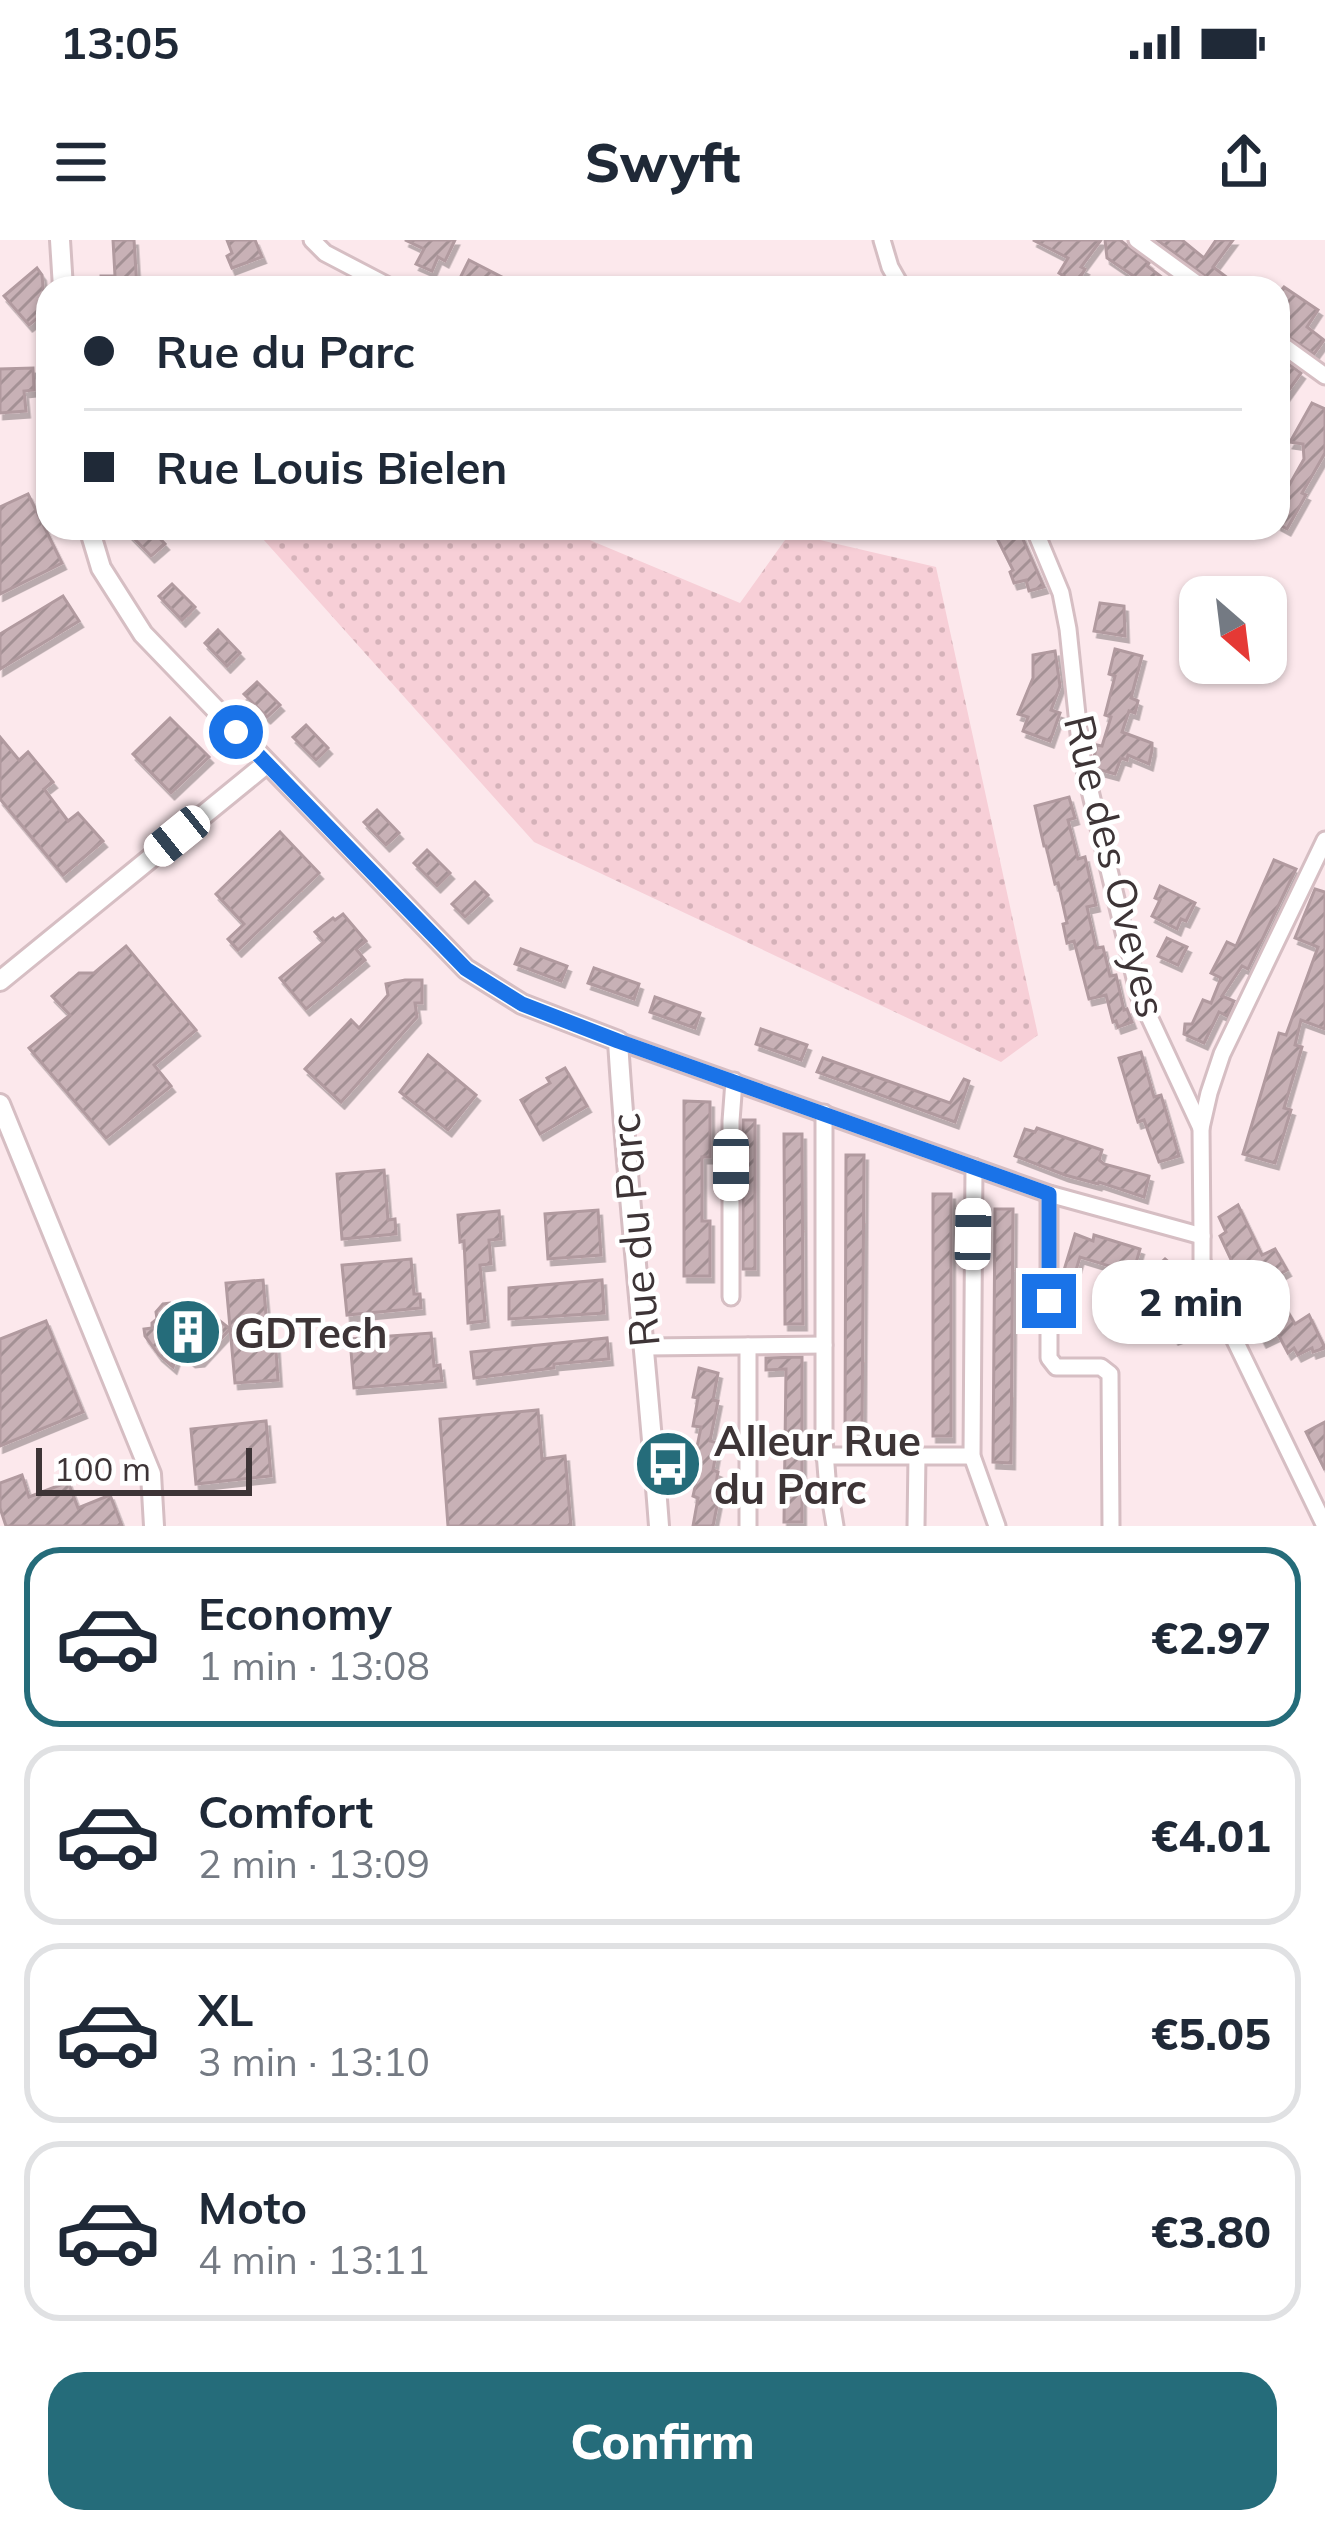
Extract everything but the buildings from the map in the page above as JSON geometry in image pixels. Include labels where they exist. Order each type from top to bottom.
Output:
[{"type":"street","points":[[60,240],[62,276]]},
{"type":"street","points":[[312,240],[325,253],[369,276]]},
{"type":"street","points":[[882,240],[895,276]]},
{"type":"street","points":[[1137,240],[1186,276]]},
{"type":"street","points":[[1290,351],[1325,376]]},
{"type":"street","points":[[92,540],[101,568],[143,634],[466,969],[522,1004],[618,1041],[1049,1194],[1202,1236]]},
{"type":"street","name":"Rue des Oveyes","points":[[1039,540],[1065,611],[1081,753],[1139,995],[1201,1128]]},
{"type":"street","points":[[0,981],[266,764]]},
{"type":"street","points":[[1325,841],[1222,1054],[1201,1128],[1202,1260],[1211,1291],[1325,1526]]},
{"type":"street","name":"Rue du Parc","points":[[618,1041],[659,1526]]},
{"type":"street","points":[[731,1297],[734,1081]]},
{"type":"street","points":[[0,1104],[151,1474],[154,1526]]},
{"type":"street","points":[[824,1113],[824,1456],[835,1526]]},
{"type":"street","points":[[974,1167],[971,1456],[997,1526]]},
{"type":"street","points":[[1049,1194],[1050,1363],[1107,1370],[1112,1384],[1111,1526]]},
{"type":"street","points":[[646,1347],[824,1345]]},
{"type":"street","points":[[748,1346],[748,1526]]},
{"type":"street","points":[[824,1456],[971,1456]]},
{"type":"street","points":[[916,1456],[916,1526]]},
{"type":"shaded area","points":[[264,540],[590,540],[740,603],[785,540],[820,540],[936,567],[1038,1035],[1001,1062],[534,842]]},
{"type":"place","name":"GDTech","points":[[188,1332]]},
{"type":"place","name":"Alleur Rue du Parc","points":[[668,1464]]},
{"type":"route","points":[[236,732],[466,969],[522,1004],[1049,1194],[1049,1301]]}]
